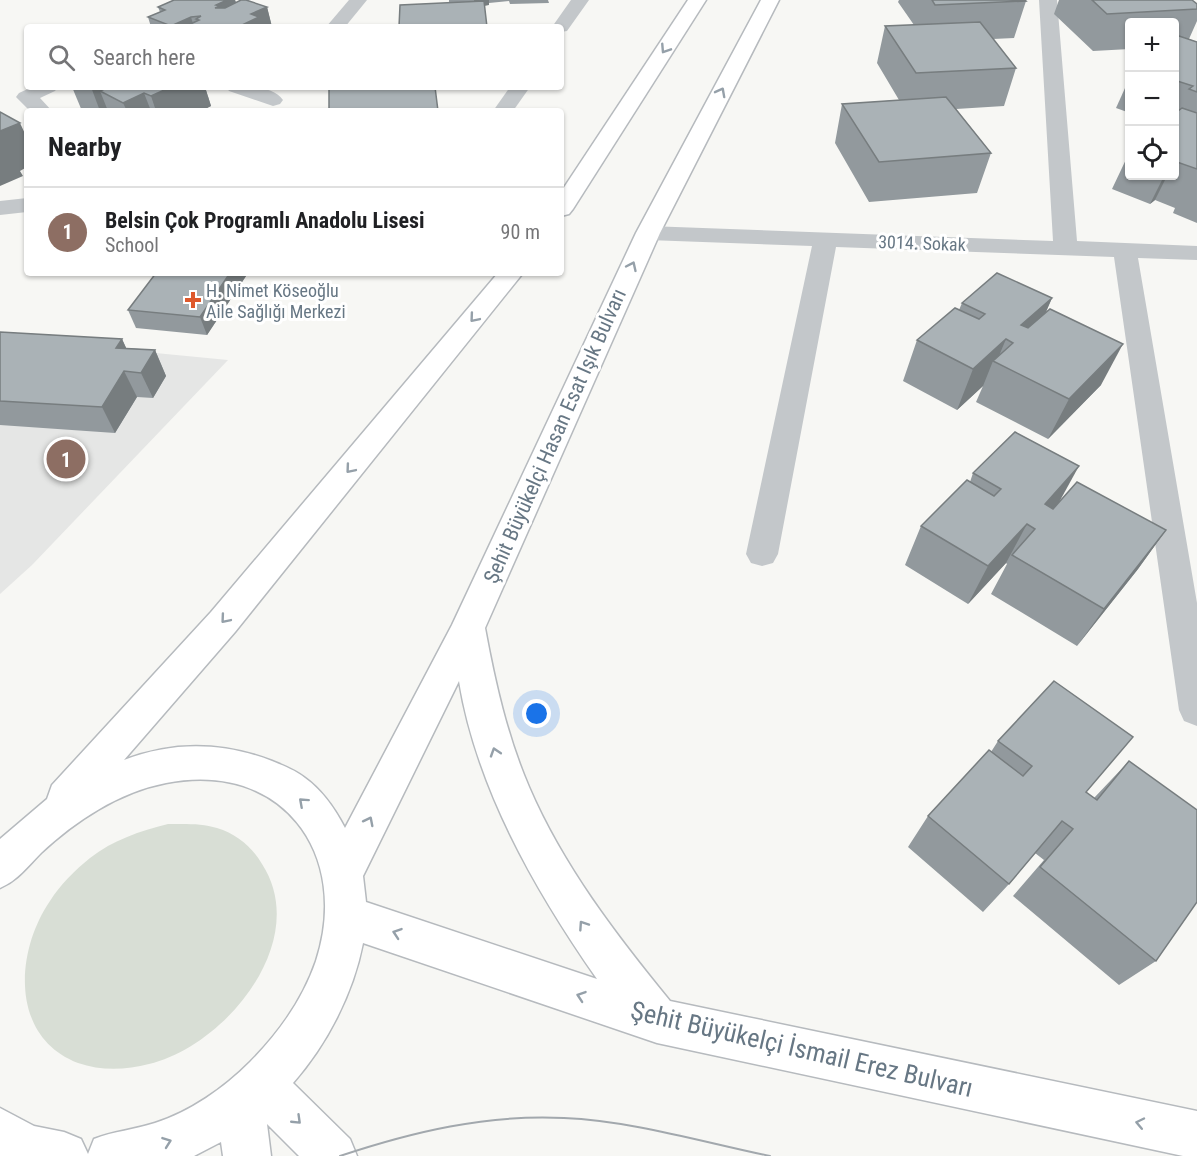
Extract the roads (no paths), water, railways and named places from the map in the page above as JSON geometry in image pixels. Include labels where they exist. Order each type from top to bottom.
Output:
[{"type":"main road","points":[[564,203],[697,0]]},
{"type":"main road","name":"Şehit Büyükelçi Hasan Esat Işık Bulvarı","points":[[344,894],[648,233],[770,0]]},
{"type":"main road","points":[[46,821],[223,622],[509,276]]},
{"type":"main road","points":[[468,628],[474,676],[487,726],[504,779],[529,834],[563,895],[605,958],[657,1021]]},
{"type":"main road","points":[[5,855],[46,821],[86,794],[128,775],[169,765],[209,763],[248,769],[281,784],[309,807],[330,837],[344,894],[339,953],[326,993],[305,1032],[276,1068],[250,1093],[188,1134],[132,1155],[111,1156]]},
{"type":"main road","name":"Şehit Büyükelçi İsmail Erez Bulvarı","points":[[344,894],[657,1021],[1197,1135]]},
{"type":"main road","points":[[247,1156],[250,1093]]},
{"type":"main road","points":[[250,1093],[333,1156]]},
{"type":"main road","points":[[0,1132],[26,1148],[64,1156]]},
{"type":"street","points":[[338,24],[358,0]]},
{"type":"street","points":[[563,24],[580,0]]},
{"type":"street","points":[[1048,0],[1066,248]]},
{"type":"street","points":[[39,108],[26,97],[41,90]]},
{"type":"street","points":[[245,90],[273,99]]},
{"type":"street","points":[[505,108],[518,90]]},
{"type":"street","points":[[0,208],[24,205]]},
{"type":"street","name":"3014. Sokak","points":[[648,233],[1197,253]]},
{"type":"street","points":[[762,554],[825,240]]},
{"type":"street","points":[[1125,251],[1189,611],[1197,710]]},
{"type":"tram line","points":[[340,1156],[395,1139],[450,1126],[535,1118],[616,1123],[770,1156]]},
{"type":"place","name":"H. Nimet Köseoğlu Aile Sağlığı Merkezi","points":[[193,300]]},
{"type":"place","name":"Belsin Çok Programlı Anadolu Lisesi","points":[[66,459]]}]
